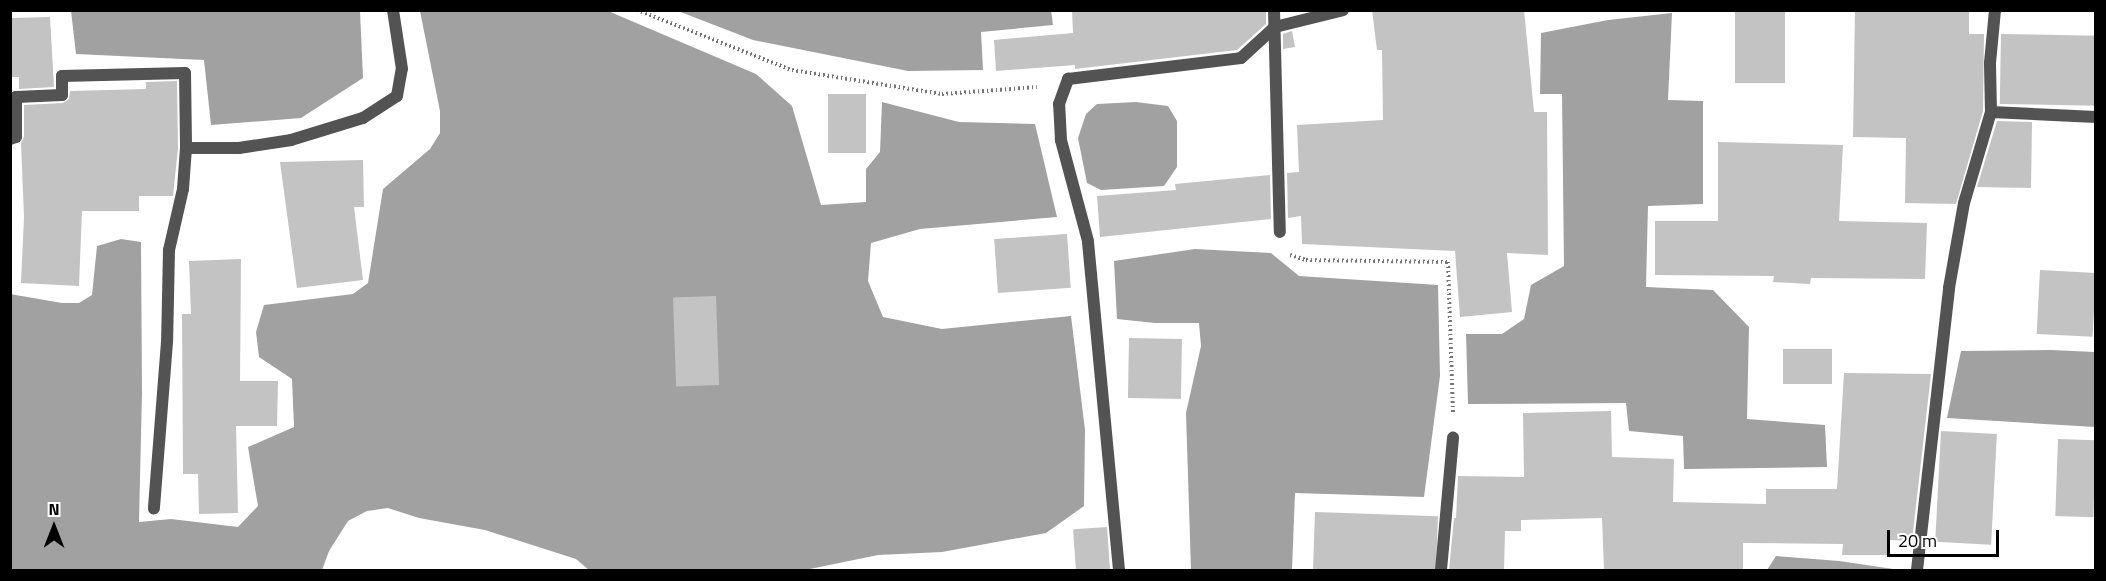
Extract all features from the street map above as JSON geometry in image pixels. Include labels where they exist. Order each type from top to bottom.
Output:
[{"type":"street","points":[[186,148],[240,148],[291,140],[363,118],[397,96],[402,69],[393,10]]},
{"type":"street","points":[[1274,10],[1280,232]]},
{"type":"street","points":[[1119,570],[1088,241],[1061,140],[1059,104],[1068,79],[1241,58],[1275,27],[1342,10]]},
{"type":"street","points":[[1917,570],[1949,288],[1964,203],[1991,112],[1990,63],[1995,10]]},
{"type":"street","points":[[10,139],[16,137],[16,97],[62,95],[62,76],[184,73],[186,148],[183,189],[169,250],[167,342],[154,508]]},
{"type":"street","points":[[1991,112],[2096,117]]},
{"type":"street","points":[[1441,570],[1453,438]]},
{"type":"path","points":[[637,10],[792,69],[942,94],[1041,87],[1068,79]]},
{"type":"path","points":[[1280,232],[1284,254],[1306,260],[1448,262],[1453,438]]},
{"type":"shaded area","points":[[1051,10],[1053,25],[981,32],[983,70],[908,71],[753,40],[678,11]]},
{"type":"shaded area","points":[[71,11],[360,11],[363,78],[301,118],[211,125],[204,60],[76,54]]},
{"type":"shaded area","points":[[420,11],[608,11],[756,74],[792,106],[821,205],[866,202],[866,169],[880,152],[882,102],[959,122],[1035,124],[1057,217],[920,229],[871,243],[868,281],[883,317],[942,329],[1071,316],[1085,430],[1084,506],[1046,533],[942,552],[878,555],[805,570],[589,570],[576,559],[485,530],[419,518],[388,508],[367,511],[348,521],[329,551],[322,570],[11,570],[10,294],[62,303],[79,303],[92,295],[97,246],[121,239],[141,242],[142,393],[139,522],[171,519],[238,527],[258,506],[248,447],[294,427],[292,379],[259,357],[256,332],[264,305],[353,294],[368,283],[383,189],[430,149],[440,133],[440,111]]},
{"type":"shaded area","points":[[1672,13],[1668,100],[1703,101],[1703,204],[1648,206],[1646,287],[1713,290],[1749,327],[1747,419],[1825,425],[1827,467],[1684,469],[1683,436],[1629,431],[1626,403],[1468,404],[1466,334],[1502,334],[1524,319],[1531,285],[1564,266],[1562,94],[1540,94],[1541,33],[1608,20]]},
{"type":"shaded area","points":[[1136,102],[1168,106],[1177,121],[1177,167],[1164,186],[1101,190],[1087,183],[1078,138],[1086,114],[1097,104]]},
{"type":"shaded area","points":[[1195,249],[1271,253],[1299,276],[1438,285],[1440,376],[1424,497],[1295,493],[1292,570],[1191,570],[1186,413],[1201,346],[1199,323],[1155,323],[1117,319],[1114,261]]},
{"type":"shaded area","points":[[1961,351],[2095,352],[2095,427],[1947,418]]},
{"type":"shaded area","points":[[1776,556],[1839,561],[1900,570],[1767,570]]},
{"type":"building","points":[[1072,10],[1266,10],[1266,24],[1237,50],[1075,69],[1075,65],[996,71],[994,40],[1073,33]]},
{"type":"building","points":[[1372,10],[1524,10],[1534,112],[1547,112],[1548,255],[1507,253],[1512,312],[1460,317],[1455,251],[1302,244],[1301,216],[1288,218],[1287,173],[1299,172],[1297,125],[1383,120],[1382,50],[1377,50]]},
{"type":"building","points":[[1735,10],[1785,10],[1785,83],[1735,83]]},
{"type":"building","points":[[1855,10],[1969,10],[1969,34],[1984,34],[1983,111],[1956,204],[1905,203],[1906,138],[1853,137]]},
{"type":"building","points":[[50,17],[54,87],[19,89],[19,77],[10,77],[10,18]]},
{"type":"building","points":[[1292,31],[1295,47],[1283,49],[1283,34]]},
{"type":"building","points":[[2001,34],[2096,36],[2095,106],[2000,104]]},
{"type":"building","points":[[177,81],[178,148],[173,196],[139,196],[139,211],[82,211],[79,286],[21,283],[24,217],[21,143],[24,137],[24,105],[63,103],[69,99],[70,91],[146,89],[146,82]]},
{"type":"building","points":[[828,94],[866,94],[866,153],[828,153]]},
{"type":"building","points":[[1997,121],[2032,122],[2031,188],[1977,187]]},
{"type":"building","points":[[1718,142],[1843,145],[1839,221],[1927,223],[1925,279],[1811,278],[1810,284],[1773,282],[1774,276],[1655,275],[1655,221],[1718,221]]},
{"type":"building","points":[[363,160],[364,207],[354,207],[363,280],[297,288],[280,162]]},
{"type":"building","points":[[1270,175],[1271,219],[1100,237],[1097,196],[1176,190],[1175,184]]},
{"type":"building","points":[[1067,234],[1071,288],[998,293],[994,239]]},
{"type":"building","points":[[241,259],[240,381],[278,381],[277,426],[236,426],[238,513],[199,514],[198,474],[183,474],[182,314],[191,314],[189,261]]},
{"type":"building","points":[[2040,270],[2096,273],[2093,337],[2037,334]]},
{"type":"building","points":[[716,296],[719,385],[676,386],[673,298]]},
{"type":"building","points":[[1129,338],[1182,339],[1181,399],[1128,398]]},
{"type":"building","points":[[1783,349],[1832,349],[1832,384],[1783,384]]},
{"type":"building","points":[[1844,373],[1931,374],[1912,541],[1890,540],[1890,555],[1842,555],[1843,544],[1743,543],[1743,570],[1604,570],[1602,518],[1521,520],[1521,531],[1505,531],[1504,570],[1449,570],[1454,518],[1456,518],[1458,476],[1524,477],[1523,413],[1611,411],[1612,457],[1674,459],[1673,502],[1766,504],[1766,489],[1837,489]]},
{"type":"building","points":[[1941,431],[1997,434],[1991,545],[1935,542]]},
{"type":"building","points":[[2058,439],[2096,440],[2093,517],[2055,516]]},
{"type":"building","points":[[1315,512],[1438,516],[1436,570],[1313,570]]},
{"type":"building","points":[[1107,527],[1110,570],[1076,570],[1073,529]]}]
